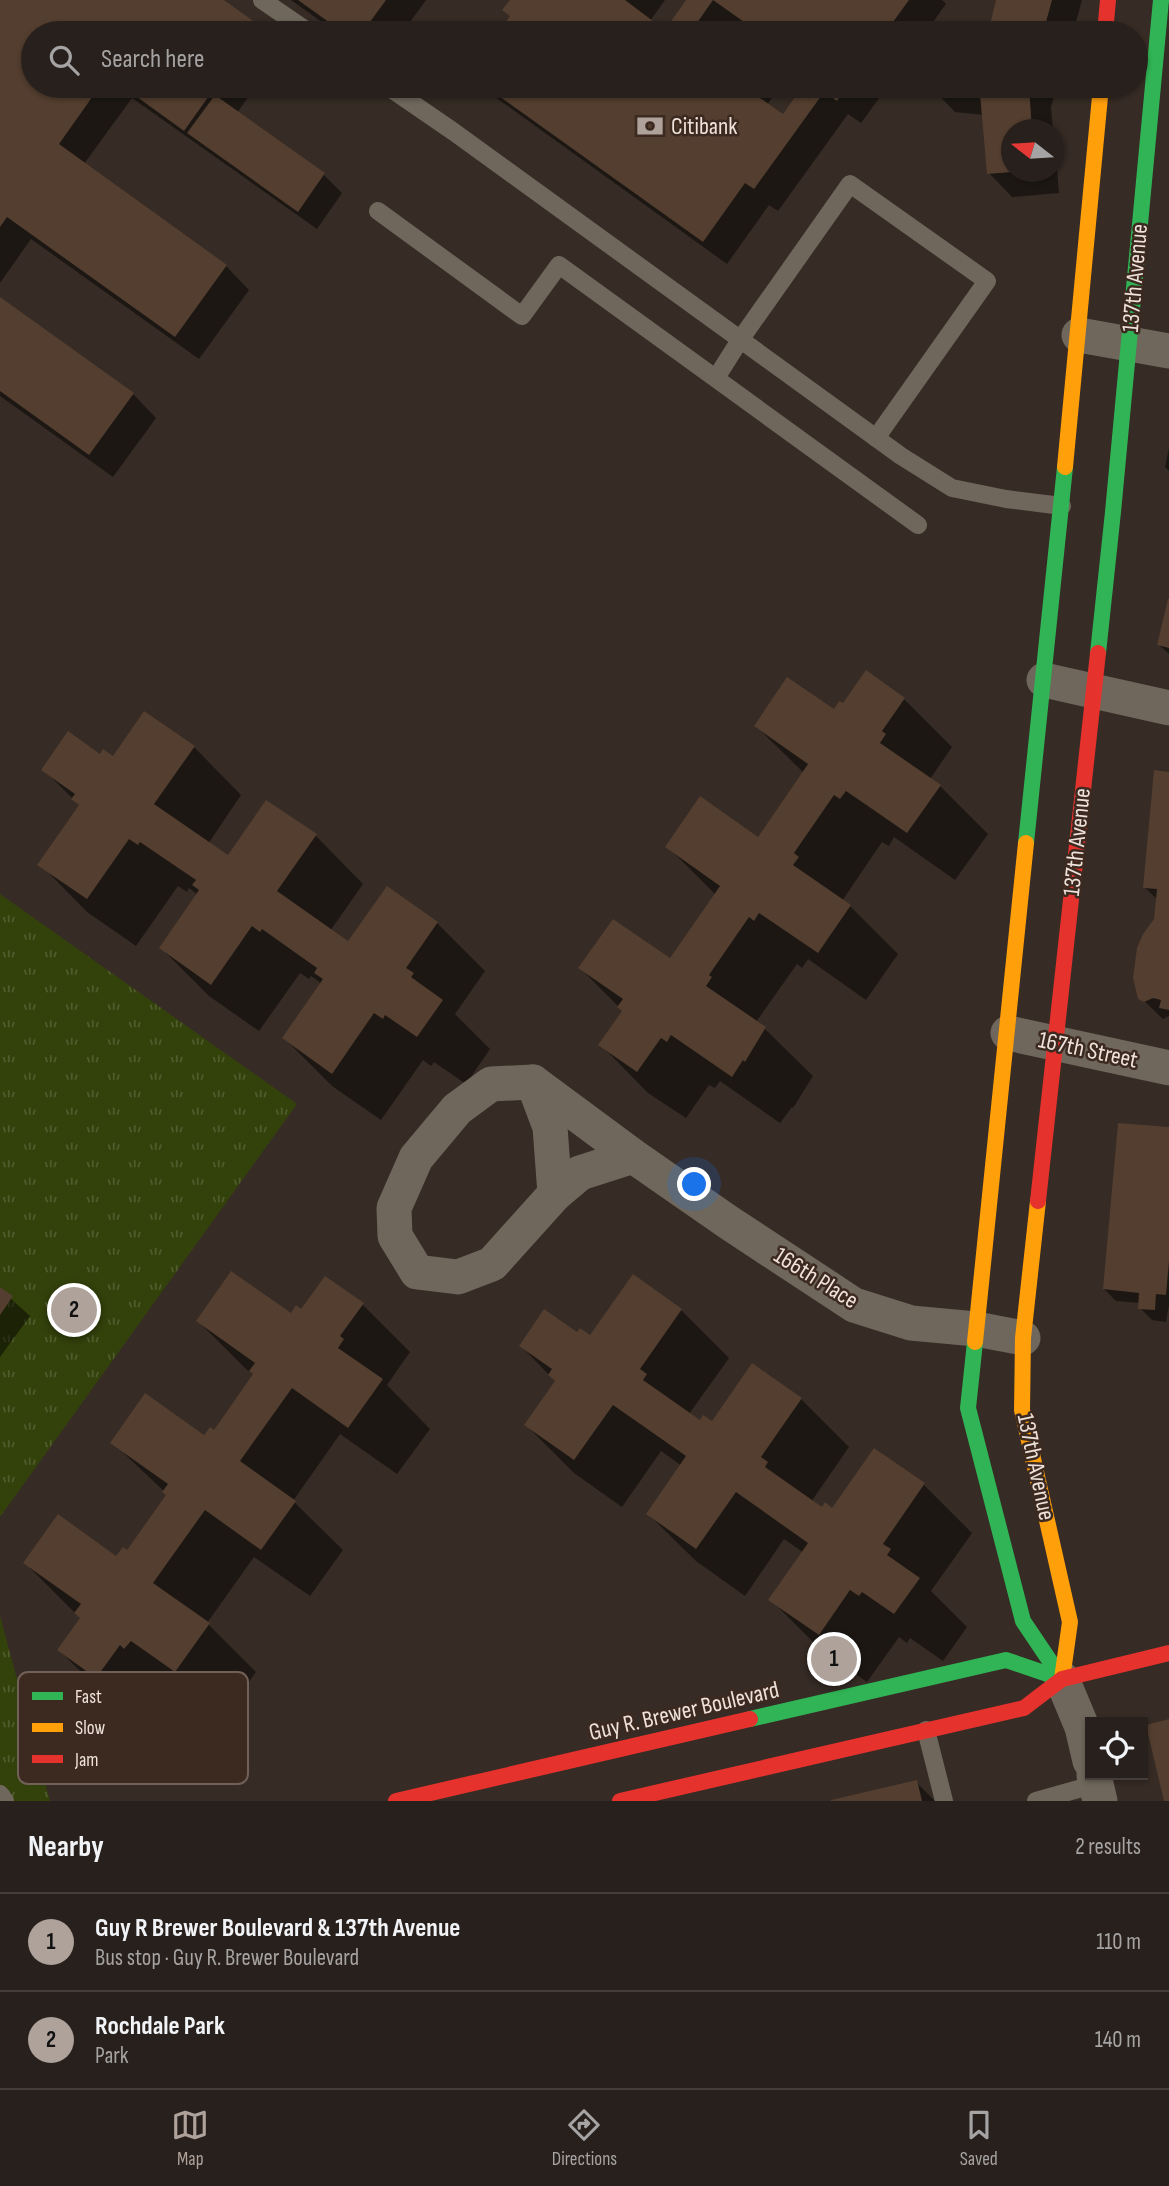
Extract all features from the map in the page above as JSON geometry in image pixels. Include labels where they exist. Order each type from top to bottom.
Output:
[{"type":"street","points":[[1106,21],[1108,0]]},
{"type":"street","name":"137th Avenue","points":[[1062,1679],[1070,1622],[1021,1410],[1023,1338],[1094,691],[1161,0]]},
{"type":"street","name":"137th Avenue","points":[[1085,1739],[1062,1679],[1023,1621],[968,1408],[1062,506],[1100,98]]},
{"type":"street","points":[[1079,335],[1169,351]]},
{"type":"street","points":[[1044,680],[1169,708]]},
{"type":"street","name":"167th Street","points":[[1008,1033],[1169,1068]]},
{"type":"street","points":[[555,1194],[550,1127],[533,1082],[491,1084],[457,1109],[416,1158],[394,1208],[395,1236],[417,1272],[458,1276],[492,1264],[555,1194],[580,1173],[633,1156]]},
{"type":"street","name":"166th Place","points":[[533,1082],[728,1223],[854,1305],[911,1323],[976,1329],[1023,1338]]},
{"type":"street","points":[[620,1801],[1024,1708],[1062,1679],[1169,1653]]},
{"type":"street","name":"Guy R. Brewer Boulevard","points":[[396,1801],[1006,1660],[1062,1679]]},
{"type":"lane","points":[[262,0],[293,21]]},
{"type":"lane","points":[[405,98],[901,456],[952,488],[1006,499],[1062,506]]},
{"type":"lane","points":[[716,378],[850,184],[987,281],[876,438]]},
{"type":"lane","points":[[378,211],[522,316],[559,264],[918,526]]},
{"type":"lane","points":[[926,1730],[944,1801]]},
{"type":"lane","points":[[1036,1801],[1095,1780]]},
{"type":"lane","points":[[0,1794],[5,1801]]},
{"type":"green space","points":[[0,894],[297,1104],[0,1517]]},
{"type":"green space","points":[[0,1616],[18,1683],[18,1784],[45,1784],[50,1801],[0,1801]]},
{"type":"building","points":[[0,0],[224,0],[253,21],[21,21],[21,98],[92,98],[59,144],[227,265],[175,337],[7,217],[0,227]]},
{"type":"building","points":[[298,0],[386,0],[371,21],[327,21]]},
{"type":"building","points":[[510,0],[625,0],[653,21],[506,21],[510,16],[502,10]]},
{"type":"building","points":[[686,0],[713,0],[698,21],[671,21]]},
{"type":"building","points":[[713,0],[909,0],[894,21],[743,21]]},
{"type":"building","points":[[996,0],[1052,0],[1046,21],[991,21]]},
{"type":"building","points":[[139,98],[207,98],[184,131]]},
{"type":"building","points":[[213,98],[219,98],[325,173],[298,212],[187,133]]},
{"type":"building","points":[[502,98],[760,98],[783,114],[794,98],[820,98],[754,189],[745,183],[703,242]]},
{"type":"building","points":[[980,98],[1030,98],[1031,119],[1001,119],[1001,173],[987,174]]},
{"type":"building","points":[[0,297],[134,393],[89,455],[0,391]]},
{"type":"building","points":[[1169,599],[1169,648],[1157,645]]},
{"type":"building","points":[[866,670],[905,698],[882,731],[886,734],[880,743],[941,785],[907,833],[846,791],[840,799],[834,795],[794,853],[799,857],[793,865],[851,905],[818,953],[759,913],[754,921],[749,917],[709,975],[712,977],[706,986],[766,1027],[745,1062],[743,1060],[732,1077],[671,1035],[667,1042],[661,1038],[637,1072],[598,1045],[622,1011],[617,1007],[623,999],[578,968],[613,919],[670,958],[720,886],[665,847],[700,796],[758,837],[808,764],[754,726],[787,677],[834,709],[839,701],[843,703]]},
{"type":"building","points":[[144,711],[195,746],[154,804],[228,855],[266,800],[317,834],[277,891],[348,941],[387,886],[438,922],[406,968],[414,973],[411,977],[443,1000],[417,1037],[385,1015],[383,1019],[374,1013],[332,1074],[282,1038],[323,979],[314,973],[317,968],[262,929],[260,932],[252,926],[211,985],[159,948],[199,890],[192,885],[196,880],[140,842],[138,845],[129,839],[87,899],[37,865],[79,805],[71,799],[75,794],[41,770],[68,731],[100,754],[103,749],[113,756]]},
{"type":"building","points":[[1154,770],[1169,772],[1169,1010],[1159,1008],[1161,1000],[1153,998],[1144,1002],[1138,999],[1133,978],[1137,948],[1154,919],[1157,889],[1143,888]]},
{"type":"building","points":[[1118,1123],[1169,1127],[1169,1261],[1166,1295],[1156,1294],[1155,1310],[1138,1309],[1139,1293],[1103,1289]]},
{"type":"building","points":[[231,1271],[291,1313],[296,1305],[301,1309],[325,1276],[364,1303],[340,1336],[344,1339],[338,1348],[383,1379],[348,1428],[292,1388],[240,1461],[296,1501],[261,1550],[205,1510],[153,1583],[210,1623],[175,1672],[131,1641],[124,1649],[120,1645],[100,1672],[88,1672],[57,1650],[80,1618],[74,1613],[81,1604],[23,1563],[58,1514],[116,1556],[123,1547],[127,1550],[166,1495],[162,1492],[168,1484],[110,1443],[145,1393],[204,1435],[210,1427],[214,1430],[253,1374],[249,1371],[255,1363],[196,1321]]},
{"type":"building","points":[[633,1274],[682,1309],[640,1369],[647,1374],[643,1380],[700,1420],[703,1415],[712,1421],[752,1363],[802,1398],[761,1457],[768,1462],[765,1467],[822,1507],[825,1502],[832,1508],[874,1448],[925,1483],[883,1544],[891,1549],[887,1555],[920,1578],[894,1614],[862,1592],[859,1596],[850,1590],[819,1635],[768,1600],[808,1543],[736,1492],[696,1549],[646,1514],[686,1456],[613,1405],[574,1460],[524,1425],[555,1381],[548,1375],[552,1369],[519,1346],[544,1309],[577,1332],[580,1328],[590,1335]]},
{"type":"building","points":[[0,1287],[13,1296],[0,1315]]},
{"type":"building","points":[[1169,1719],[1169,1801],[1164,1801],[1148,1724]]},
{"type":"building","points":[[917,1780],[922,1801],[831,1801],[831,1800]]},
{"type":"traffic: fast","points":[[1098,653],[1161,0]]},
{"type":"traffic: fast","points":[[1026,843],[1065,467]]},
{"type":"traffic: fast","points":[[975,1342],[968,1408],[1023,1621],[1062,1679]]},
{"type":"traffic: fast","points":[[750,1719],[1006,1660],[1062,1679]]},
{"type":"traffic: slow","points":[[1065,467],[1100,98]]},
{"type":"traffic: slow","points":[[975,1342],[1026,843]]},
{"type":"traffic: slow","points":[[1038,1201],[1023,1338],[1022,1410],[1070,1622],[1062,1679]]},
{"type":"traffic: jam","points":[[1106,21],[1108,0]]},
{"type":"traffic: jam","points":[[1038,1201],[1098,653]]},
{"type":"traffic: jam","points":[[620,1801],[1024,1708],[1062,1679],[1169,1653]]},
{"type":"traffic: jam","points":[[396,1801],[750,1719]]},
{"type":"place","name":"Citibank","points":[[650,126]]},
{"type":"place","name":"Rochdale Park","points":[[74,1310]]},
{"type":"place","name":"Guy R Brewer Boulevard & 137th Avenue","points":[[834,1659]]}]
